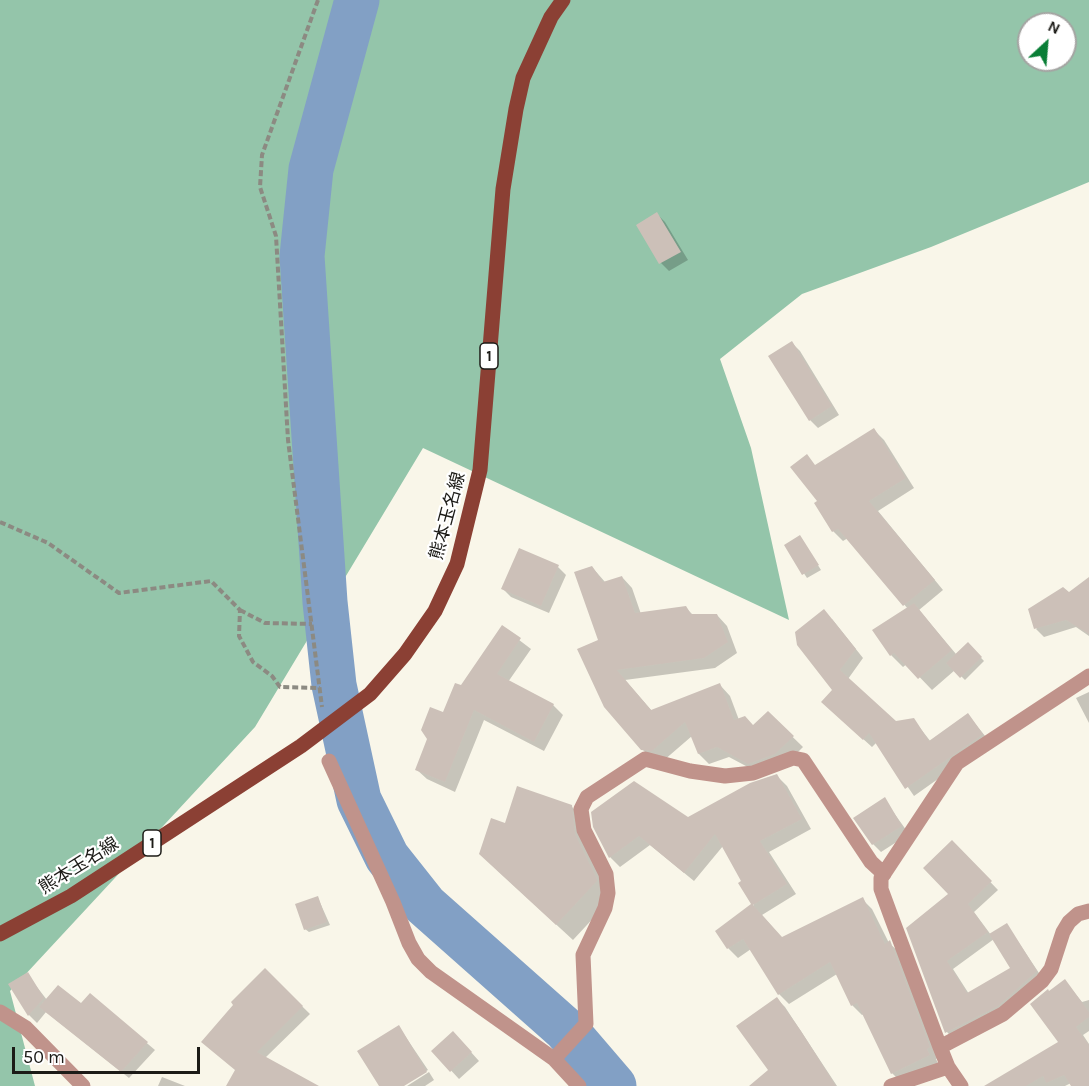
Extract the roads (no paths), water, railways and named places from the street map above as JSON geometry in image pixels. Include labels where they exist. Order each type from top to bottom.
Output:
[{"type":"main road","name":"熊本玉名線","points":[[0,934],[71,896],[301,746],[370,694],[405,654],[435,611],[457,564],[480,470],[503,189],[516,109],[524,78],[551,17],[563,0]]},
{"type":"street","points":[[961,1086],[948,1067],[940,1047],[880,883],[884,873],[943,788],[957,763],[1089,676]]},
{"type":"street","points":[[558,1055],[585,1028],[588,1020],[584,955],[605,908],[608,893],[606,874],[584,830],[580,809],[587,797],[645,759],[690,771],[725,776],[753,773],[793,758],[803,760],[871,862],[884,873]]},
{"type":"street","points":[[330,761],[393,902],[408,943],[418,959],[431,972],[558,1055],[579,1086]]},
{"type":"street","points":[[940,1047],[1004,1014],[1042,981],[1052,969],[1063,932],[1069,922],[1089,911]]},
{"type":"street","points":[[0,1012],[26,1028],[83,1086]]},
{"type":"street","points":[[891,1086],[948,1067]]},
{"type":"waterway","points":[[357,0],[311,169],[302,256],[325,602],[334,685],[359,800],[387,857],[425,905],[566,1030],[614,1086]]}]
